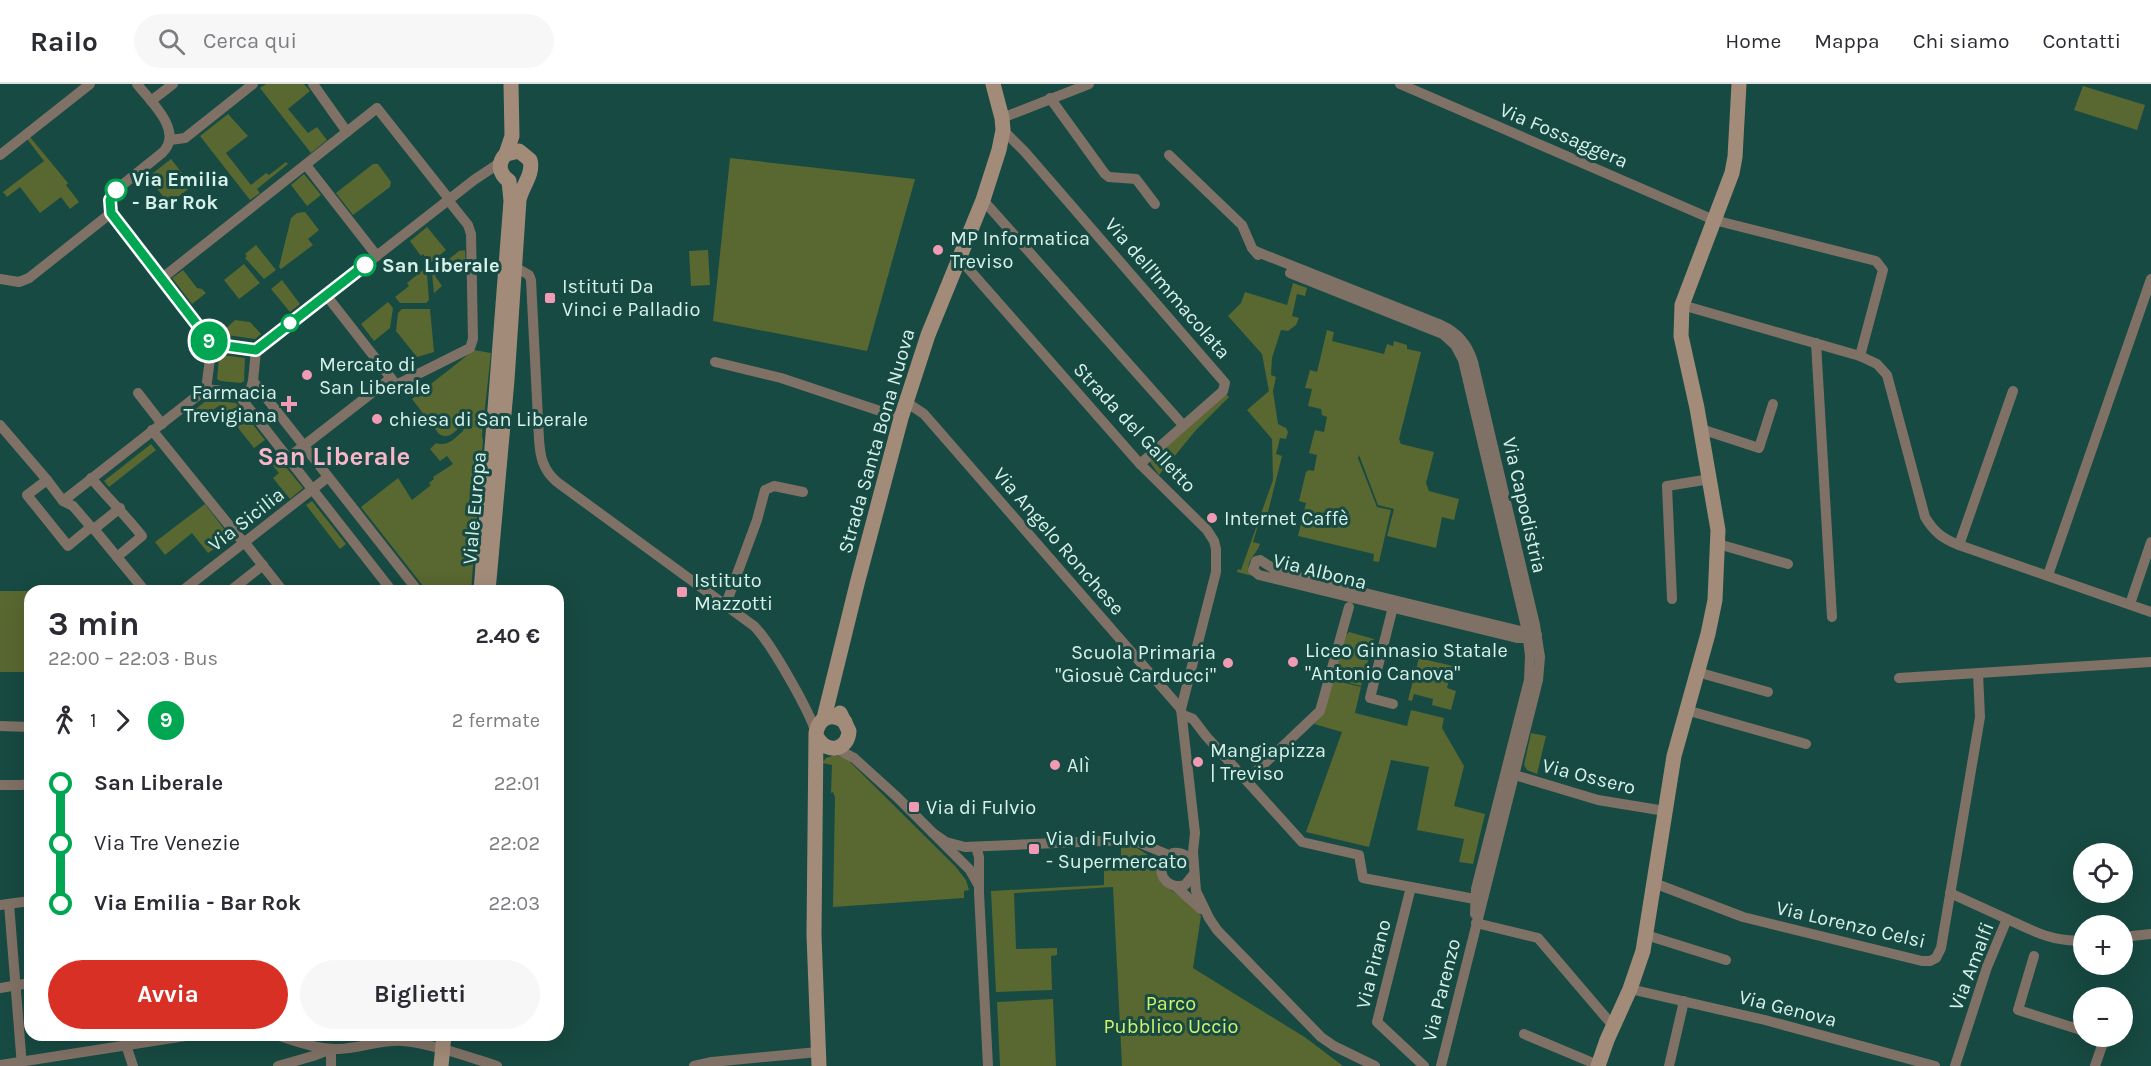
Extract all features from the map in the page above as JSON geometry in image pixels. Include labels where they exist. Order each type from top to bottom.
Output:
[{"type":"street","points":[[0,155],[90,84]]},
{"type":"street","points":[[137,84],[167,125],[170,140],[162,153],[116,190],[110,200],[111,213],[212,344],[256,350],[480,176],[504,167],[514,151],[523,153]]},
{"type":"street","points":[[150,101],[173,84]]},
{"type":"street","points":[[170,140],[185,138],[253,84]]},
{"type":"street","points":[[313,84],[347,132]]},
{"type":"street","name":"Viale Europa","points":[[481,585],[510,220],[511,193],[504,167],[512,136],[512,84]]},
{"type":"street","name":"Viale Europa","points":[[488,585],[519,200],[530,174],[531,165],[530,160],[523,153],[520,136],[520,84]]},
{"type":"street","name":"Strada Santa Bona Nuova","points":[[817,773],[820,728],[901,418],[928,334],[983,200],[997,159],[1003,124],[993,84]]},
{"type":"street","points":[[1003,124],[1050,98],[1089,84]]},
{"type":"street","name":"Via Fossaggera","points":[[1400,84],[1714,220],[1876,261],[1882,270],[1860,356]]},
{"type":"street","points":[[1524,1034],[1598,1066],[1640,962],[1674,756],[1715,600],[1719,544],[1701,429],[1681,336],[1682,305],[1732,172],[1735,157],[1739,84]]},
{"type":"street","points":[[1050,98],[1105,174],[1109,177],[1136,179],[1155,204]]},
{"type":"street","points":[[160,279],[377,108],[468,225],[471,234],[472,346],[459,356],[398,384],[326,295]]},
{"type":"street","name":"Via dell'Immacolata","points":[[1003,124],[1223,380],[1223,391],[1140,464]]},
{"type":"street","name":"Via Capodistria","points":[[1169,155],[1242,225],[1255,251],[1271,265],[1437,331],[1455,345],[1463,360],[1521,606],[1540,657],[1538,680],[1510,774]]},
{"type":"street","points":[[306,165],[377,256]]},
{"type":"street","points":[[504,167],[518,183],[527,178]]},
{"type":"street","points":[[983,200],[1183,425]]},
{"type":"street","points":[[0,279],[24,280],[111,213]]},
{"type":"street","name":"Via Capodistria","points":[[1255,251],[1441,324],[1454,332],[1464,343],[1473,362],[1531,635],[1529,680],[1510,774],[1479,900]]},
{"type":"street","name":"Strada del Galletto","points":[[959,258],[1140,464],[1207,530],[1214,541],[1216,572],[1182,712],[1194,824],[1194,869],[1198,896],[1209,918]]},
{"type":"street","points":[[515,267],[529,275],[531,280],[540,447],[547,471],[556,482],[726,604],[760,633],[806,710],[820,728],[825,747],[854,758],[933,833],[975,868]]},
{"type":"street","points":[[2048,575],[2151,279]]},
{"type":"street","points":[[1682,305],[1860,356],[1877,364],[1887,375],[1925,517],[1933,530],[1944,539],[1959,545],[2151,612]]},
{"type":"street","points":[[1816,343],[1832,617]]},
{"type":"street","points":[[206,390],[212,344]]},
{"type":"street","points":[[63,501],[206,390],[246,394],[250,392],[256,350]]},
{"type":"street","points":[[715,362],[781,378],[901,418]]},
{"type":"street","points":[[288,458],[391,378]]},
{"type":"street","points":[[253,381],[414,585]]},
{"type":"street","points":[[1959,545],[2013,391]]},
{"type":"street","points":[[138,393],[162,424]]},
{"type":"street","points":[[237,393],[388,585]]},
{"type":"street","name":"Via Angelo Ronchese","points":[[906,402],[924,414],[1182,712]]},
{"type":"street","points":[[1701,429],[1759,447],[1773,404]]},
{"type":"street","points":[[0,425],[63,501],[73,506],[140,585]]},
{"type":"street","points":[[152,430],[278,585]]},
{"type":"street","name":"Via Sicilia","points":[[190,585],[328,477]]},
{"type":"street","points":[[91,478],[120,508],[142,536],[117,557]]},
{"type":"street","points":[[1672,599],[1667,486],[1710,479]]},
{"type":"street","points":[[47,480],[27,495],[68,546],[120,508]]},
{"type":"street","points":[[726,604],[765,490],[774,486],[803,492]]},
{"type":"street","points":[[2130,604],[2151,542]]},
{"type":"street","points":[[1719,544],[1788,564]]},
{"type":"street","name":"Via Albona","points":[[1394,604],[1279,572],[1260,560],[1256,561],[1253,566],[1253,570],[1259,574],[1531,635]]},
{"type":"street","points":[[238,585],[263,565]]},
{"type":"street","points":[[401,585],[409,579]]},
{"type":"street","points":[[1393,704],[1370,698],[1394,604]]},
{"type":"street","points":[[1521,606],[1506,631],[1530,656]]},
{"type":"street","points":[[1247,780],[1320,711],[1349,607]]},
{"type":"street","points":[[1899,678],[2151,662]]},
{"type":"street","points":[[1697,672],[1768,692]]},
{"type":"street","name":"Via Lorenzo Celsi","points":[[1654,883],[1743,917],[1930,961],[1936,958],[1939,954],[1980,717],[1978,673]]},
{"type":"street","points":[[834,678],[835,700],[859,758],[869,771]]},
{"type":"street","points":[[1686,710],[1806,744]]},
{"type":"street","points":[[1182,712],[1193,718],[1206,736],[1302,842],[1359,855],[1363,878],[1479,900]]},
{"type":"street","points":[[820,728],[837,717],[847,726]]},
{"type":"street","points":[[0,726],[24,727]]},
{"type":"street","points":[[694,1066],[712,1062],[818,1059],[814,935],[817,773],[822,756],[846,742],[847,726]]},
{"type":"street","points":[[1184,731],[1197,731],[1206,736]]},
{"type":"street","name":"Via Ossero","points":[[1510,774],[1598,800],[1665,812]]},
{"type":"street","points":[[0,785],[24,787]]},
{"type":"street","points":[[1161,872],[1162,862],[1189,841],[1194,824]]},
{"type":"street","points":[[933,833],[950,844],[975,847],[1135,841],[1144,846],[1187,856],[1194,869],[1185,885],[1175,886],[1166,881],[1156,861],[1144,846]]},
{"type":"street","points":[[975,868],[991,846]]},
{"type":"street","points":[[975,847],[988,1066]]},
{"type":"street","name":"Strada del Galletto","points":[[1175,886],[1192,900],[1230,944],[1321,1037],[1375,1066]]},
{"type":"street","name":"Via Pirano","points":[[1411,887],[1377,1022],[1424,1066]]},
{"type":"street","points":[[1950,893],[2007,920]]},
{"type":"street","name":"Via Parenzo","points":[[1441,1066],[1476,923],[1479,900]]},
{"type":"street","points":[[21,1064],[15,986],[4,904],[24,902]]},
{"type":"street","name":"Via Amalfi","points":[[1955,1066],[1990,958],[2007,920],[2052,938],[2073,941]]},
{"type":"street","name":"Via Parenzo","points":[[1476,923],[1538,939],[1614,1027]]},
{"type":"street","points":[[1646,934],[1726,960]]},
{"type":"street","points":[[2133,936],[2151,934]]},
{"type":"street","points":[[2034,956],[2018,1010],[2073,1028]]},
{"type":"street","points":[[0,988],[24,984]]},
{"type":"street","name":"Via Genova","points":[[1630,990],[1766,1020],[1935,1066]]},
{"type":"street","points":[[1669,1066],[1684,1001]]},
{"type":"street","points":[[0,1065],[21,1064],[152,1041]]},
{"type":"street","points":[[295,1041],[331,1048],[394,1041],[447,1051],[497,1066]]},
{"type":"street","points":[[126,1045],[133,1066]]},
{"type":"street","points":[[2096,1066],[2102,1047]]},
{"type":"street","points":[[278,1066],[331,1048]]},
{"type":"street","points":[[331,1048],[331,1066]]},
{"type":"street","points":[[441,1066],[447,1051]]},
{"type":"green space","points":[[266,84],[304,84],[310,91],[288,109],[308,133],[317,127],[327,140],[311,153],[260,88]]},
{"type":"green space","points":[[2083,86],[2145,105],[2137,130],[2074,110]]},
{"type":"green space","points":[[228,114],[248,136],[226,153],[251,185],[266,173],[269,175],[286,162],[288,164],[257,189],[260,193],[250,200],[200,136]]},
{"type":"green space","points":[[30,137],[68,183],[66,185],[79,202],[70,209],[61,197],[40,213],[20,187],[7,197],[3,192],[44,161],[27,139]]},
{"type":"green space","points":[[730,158],[915,179],[867,351],[713,321]]},
{"type":"green space","points":[[171,159],[192,186],[169,204],[148,177]]},
{"type":"green space","points":[[373,164],[378,164],[391,182],[390,187],[353,215],[336,193]]},
{"type":"green space","points":[[304,174],[321,195],[307,206],[291,185]]},
{"type":"green space","points":[[305,212],[319,230],[308,239],[313,245],[281,269],[279,267],[291,218],[297,213]]},
{"type":"green space","points":[[427,227],[446,250],[430,263],[423,254],[421,256],[410,241]]},
{"type":"green space","points":[[256,245],[276,270],[264,279],[245,258],[247,256],[245,254]]},
{"type":"green space","points":[[465,250],[466,266],[456,274],[448,266],[435,276],[442,286],[434,293],[432,273],[459,251]]},
{"type":"green space","points":[[708,250],[710,285],[691,286],[689,251]]},
{"type":"green space","points":[[244,264],[260,283],[239,299],[224,280]]},
{"type":"green space","points":[[183,270],[197,288],[206,293],[192,304],[172,278]]},
{"type":"green space","points":[[423,270],[427,274],[429,300],[426,303],[400,303],[395,297]]},
{"type":"green space","points":[[282,280],[300,304],[290,312],[271,289]]},
{"type":"green space","points":[[1293,283],[1307,288],[1305,296],[1297,294],[1292,316],[1299,318],[1296,325],[1288,331],[1281,330],[1272,358],[1271,375],[1276,377],[1273,391],[1278,424],[1286,428],[1288,432],[1286,439],[1280,438],[1276,454],[1282,456],[1265,524],[1259,522],[1253,542],[1260,544],[1259,548],[1248,567],[1249,571],[1261,578],[1237,572],[1238,569],[1241,570],[1273,480],[1272,439],[1247,410],[1269,391],[1262,354],[1228,316],[1241,303],[1245,292],[1287,305]]},
{"type":"green space","points":[[388,302],[393,308],[390,328],[374,341],[361,324]]},
{"type":"green space","points":[[402,309],[430,309],[434,352],[417,357],[396,331],[398,313]]},
{"type":"green space","points":[[235,320],[250,322],[261,334],[255,339],[220,334]]},
{"type":"green space","points":[[1327,330],[1334,332],[1332,341],[1384,354],[1387,344],[1393,346],[1394,341],[1407,345],[1407,349],[1421,352],[1399,439],[1401,444],[1434,452],[1426,483],[1429,491],[1459,499],[1454,520],[1442,517],[1436,548],[1387,536],[1394,509],[1378,505],[1359,455],[1358,458],[1377,507],[1391,510],[1379,562],[1373,561],[1374,554],[1298,536],[1306,503],[1299,501],[1306,472],[1314,471],[1317,455],[1309,453],[1315,430],[1324,432],[1327,417],[1322,415],[1321,409],[1308,406],[1312,389],[1305,388],[1310,370],[1317,372]]},
{"type":"green space","points":[[474,350],[491,353],[482,435],[471,585],[422,585],[361,507],[398,478],[412,500],[431,485],[429,483],[434,479],[433,477],[453,464],[447,456],[440,461],[430,449],[436,443],[444,444],[454,439],[463,431],[465,423],[460,417],[455,421],[459,428],[447,436],[439,434],[412,399]]},
{"type":"green space","points":[[222,355],[245,358],[244,381],[241,383],[217,379],[219,358]]},
{"type":"green space","points":[[1225,393],[1229,397],[1196,430],[1159,475],[1150,462]]},
{"type":"green space","points":[[207,400],[236,403],[265,440],[254,448],[220,405],[193,425],[187,416]]},
{"type":"green space","points":[[151,444],[156,450],[109,487],[104,481]]},
{"type":"green space","points":[[271,449],[303,488],[290,499],[273,478],[279,473],[264,455]]},
{"type":"green space","points":[[312,501],[346,544],[340,549],[306,505]]},
{"type":"green space","points":[[205,504],[231,538],[208,553],[192,533],[165,555],[155,542]]},
{"type":"green space","points":[[0,591],[24,591],[24,672],[0,672]]},
{"type":"green space","points":[[1349,632],[1374,639],[1361,686],[1334,679],[1346,635]]},
{"type":"green space","points":[[1419,658],[1453,666],[1447,688],[1456,691],[1451,710],[1432,705],[1433,699],[1414,694],[1412,701],[1408,700]]},
{"type":"green space","points":[[1333,680],[1361,687],[1355,713],[1407,726],[1411,710],[1444,718],[1442,728],[1464,766],[1454,806],[1485,814],[1473,864],[1459,862],[1464,839],[1417,830],[1429,767],[1391,760],[1369,847],[1306,832],[1342,732],[1314,724],[1322,715]]},
{"type":"green space","points":[[1531,733],[1546,736],[1537,774],[1527,770],[1524,765]]},
{"type":"green space","points":[[835,755],[851,760],[850,762],[955,866],[966,880],[969,890],[964,891],[964,898],[833,907],[835,797],[833,792],[831,793],[832,765],[822,763],[826,758]]},
{"type":"green space","name":"Parco Pubblico Uccio","points":[[1121,845],[1134,846],[1148,855],[1161,883],[1192,905],[1201,916],[1193,968],[1306,1038],[1343,1066],[1122,1066],[1113,887],[1014,893],[1016,949],[1057,948],[1057,955],[1051,956],[1052,990],[996,992],[991,891],[1104,885],[1104,861],[1111,861],[1112,865],[1121,864]]},
{"type":"green space","points":[[1053,999],[1056,1066],[1000,1066],[997,1002]]},
{"type":"bus line","name":"9","points":[[116,190],[110,200],[111,213],[212,344],[256,350],[365,265]]},
{"type":"place","name":"Via Emilia - Bar Rok","points":[[116,190]]},
{"type":"place","name":"MP Informatica Treviso","points":[[938,250]]},
{"type":"place","name":"San Liberale","points":[[365,265]]},
{"type":"place","name":"Istituti Da Vinci e Palladio","points":[[550,298]]},
{"type":"place","name":"Mercato di San Liberale","points":[[307,375]]},
{"type":"place","name":"Farmacia Trevigiana","points":[[289,404]]},
{"type":"place","name":"chiesa di San Liberale","points":[[377,419]]},
{"type":"place","name":"Internet Caffè","points":[[1212,518]]},
{"type":"place","name":"Istituto Mazzotti","points":[[682,592]]},
{"type":"place","name":"Liceo Ginnasio Statale \"Antonio Canova\"","points":[[1293,662]]},
{"type":"place","name":"Scuola Primaria \"Giosuè Carducci\"","points":[[1228,663]]},
{"type":"place","name":"Mangiapizza | Treviso","points":[[1198,762]]},
{"type":"place","name":"Alì","points":[[1055,765]]},
{"type":"place","name":"Via di Fulvio","points":[[914,807]]},
{"type":"place","name":"Via di Fulvio - Supermercato","points":[[1034,849]]},
{"type":"district","name":"San Liberale","points":[[334,456]]}]
